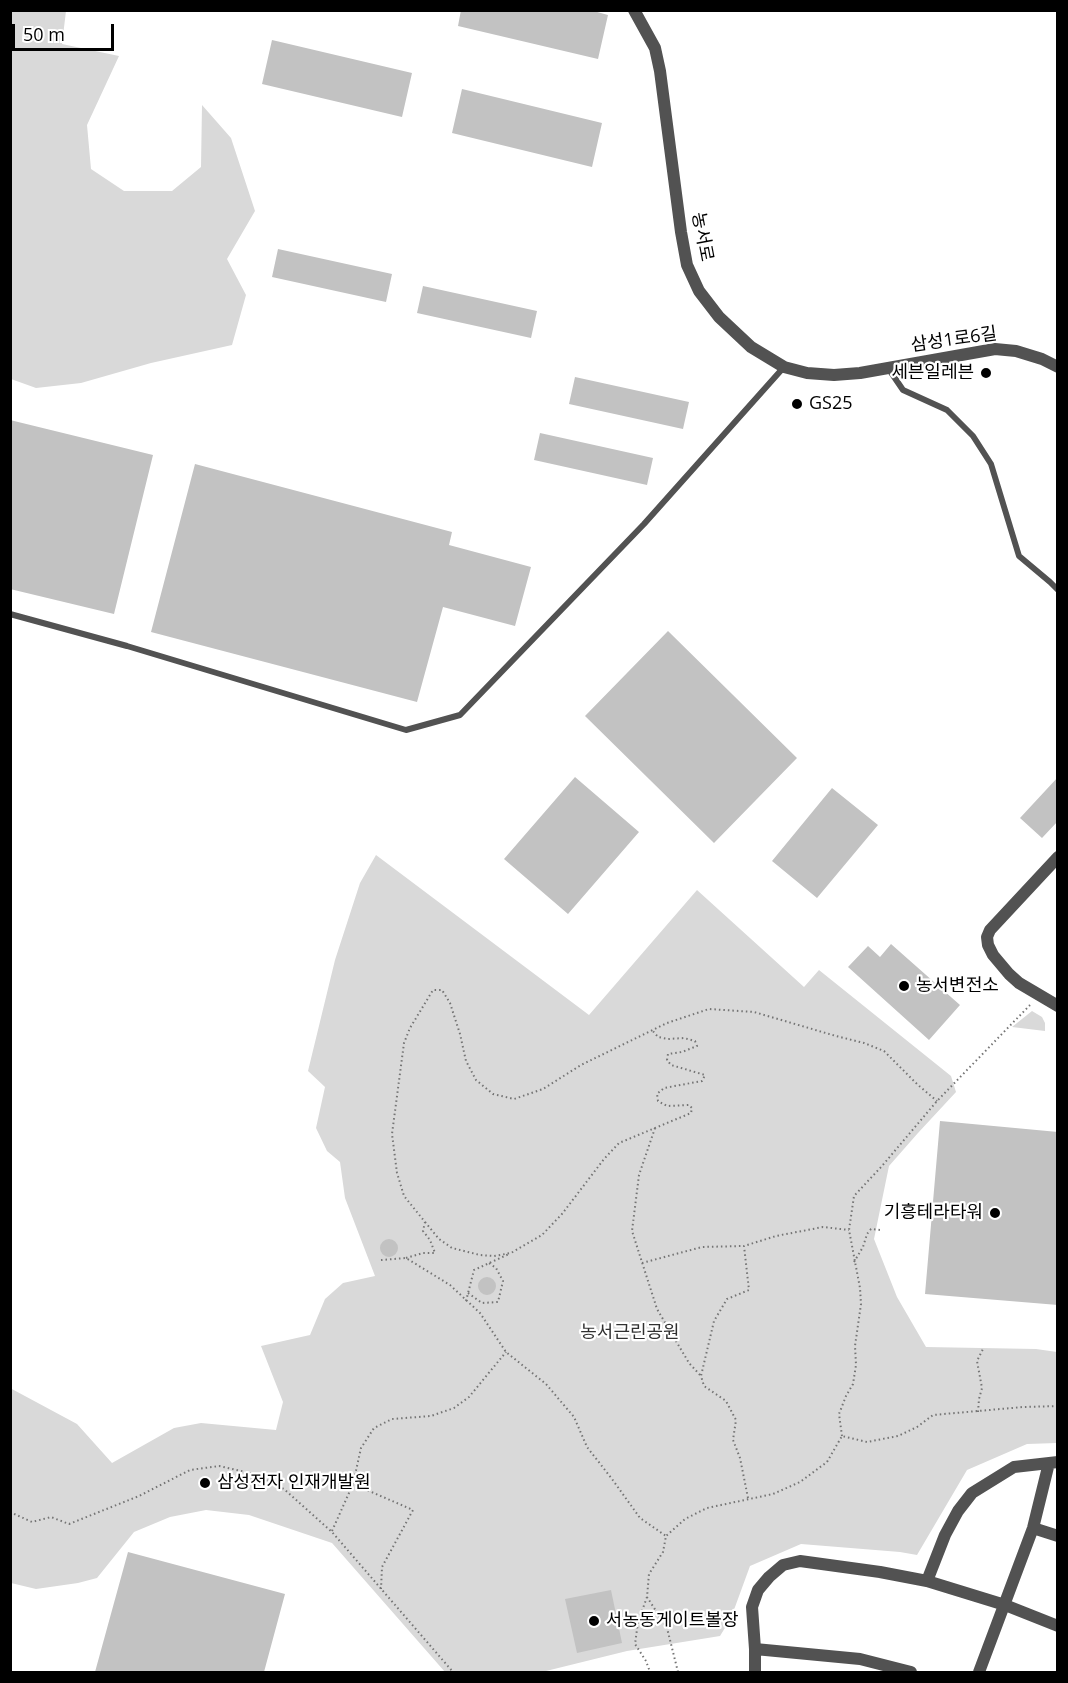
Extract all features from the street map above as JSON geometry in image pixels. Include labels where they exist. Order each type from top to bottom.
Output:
[{"type":"street","name":"농서로","points":[[634,10],[655,48],[681,232],[687,265],[699,291],[719,317],[752,347],[784,367],[807,373],[834,375],[888,368]]},
{"type":"street","name":"삼성1로6길","points":[[888,368],[995,349],[1043,357],[1058,367]]},
{"type":"street","points":[[1058,856],[990,930],[987,937],[993,955],[1009,974],[1019,983],[1058,1006]]},
{"type":"street","points":[[927,1581],[945,1535],[958,1511],[972,1493],[1014,1467],[1053,1462],[1033,1528],[979,1672]]},
{"type":"street","points":[[1033,1528],[1058,1536]]},
{"type":"street","points":[[755,1672],[752,1607],[758,1590],[783,1565],[800,1561],[927,1581],[1005,1605],[1058,1626]]},
{"type":"street","points":[[755,1649],[860,1659],[910,1672]]},
{"type":"lane","points":[[10,614],[139,649],[406,730],[460,715],[644,524],[784,367]]},
{"type":"lane","points":[[888,368],[903,390],[947,410],[973,436],[991,464],[1019,556],[1058,590]]},
{"type":"path","points":[[511,1253],[494,1256],[480,1255],[452,1248],[439,1239],[404,1196],[397,1173],[392,1134],[404,1043],[410,1028],[433,990],[442,990],[450,1003],[466,1061],[476,1080],[493,1094],[513,1099],[543,1089],[581,1065],[667,1023],[709,1009],[754,1012],[864,1043],[884,1051],[937,1101]]},
{"type":"path","points":[[650,1672],[635,1644],[638,1622],[647,1597],[650,1574],[663,1552],[666,1536],[685,1519],[707,1508],[773,1494],[800,1482],[827,1462],[842,1436],[839,1414],[853,1383],[861,1304],[849,1230],[854,1196],[937,1101],[1031,1004]]},
{"type":"path","points":[[466,1301],[474,1270],[511,1253],[542,1235],[562,1214],[619,1143],[692,1113],[689,1105],[667,1106],[658,1101],[657,1094],[664,1088],[702,1081],[705,1075],[671,1065],[667,1060],[668,1054],[697,1046],[695,1041],[684,1038],[658,1037],[652,1030]]},
{"type":"path","points":[[655,1128],[639,1175],[632,1231],[657,1309],[704,1386],[726,1401],[736,1420],[733,1440],[740,1458],[748,1499]]},
{"type":"path","points":[[381,1260],[435,1253],[430,1240],[423,1231],[424,1222]]},
{"type":"path","points":[[642,1263],[702,1247],[744,1246],[776,1236],[823,1227],[849,1230]]},
{"type":"path","points":[[854,1262],[871,1229],[880,1230]]},
{"type":"path","points":[[700,1376],[714,1321],[728,1299],[749,1290],[744,1246]]},
{"type":"path","points":[[406,1258],[450,1285],[480,1313],[506,1352],[546,1384],[574,1417],[587,1447],[640,1518],[666,1536]]},
{"type":"path","points":[[468,1293],[482,1303],[498,1302],[503,1281],[496,1268],[489,1263]]},
{"type":"path","points":[[978,1412],[982,1388],[977,1361],[983,1349]]},
{"type":"path","points":[[332,1532],[353,1484],[361,1448],[374,1428],[392,1419],[431,1416],[454,1408],[469,1397],[506,1352]]},
{"type":"path","points":[[842,1436],[867,1442],[898,1436],[917,1427],[933,1415],[1058,1406]]},
{"type":"path","points":[[10,1512],[32,1521],[51,1517],[69,1524],[139,1496],[190,1470],[219,1466],[254,1474],[284,1489],[332,1532],[453,1672]]},
{"type":"path","points":[[353,1484],[413,1510],[382,1567],[381,1589]]},
{"type":"path","points":[[647,1597],[667,1628],[678,1672]]},
{"type":"path","points":[[585,1672],[593,1672]]},
{"type":"green space","points":[[11,10],[66,11],[62,44],[119,56],[87,125],[91,169],[124,191],[172,191],[201,167],[202,105],[231,138],[255,211],[227,259],[246,295],[232,345],[151,363],[81,383],[36,388],[11,379]]},
{"type":"green space","name":"농서근린공원","points":[[376,855],[589,1015],[697,890],[804,987],[819,970],[951,1076],[956,1092],[889,1166],[874,1239],[897,1297],[926,1347],[1036,1349],[1057,1352],[1057,1443],[1027,1444],[967,1470],[917,1555],[801,1544],[750,1566],[731,1618],[720,1636],[627,1651],[542,1672],[445,1672],[332,1543],[249,1515],[206,1510],[170,1517],[134,1532],[97,1578],[36,1589],[11,1583],[10,1388],[77,1424],[112,1463],[174,1428],[201,1423],[276,1430],[283,1402],[261,1346],[310,1335],[325,1299],[343,1283],[375,1276],[345,1198],[340,1162],[327,1151],[316,1128],[325,1087],[308,1071],[335,960],[360,883]]},
{"type":"green space","points":[[1032,1011],[1042,1017],[1045,1031],[1012,1027]]},
{"type":"building","points":[[461,10],[590,10],[608,15],[598,59],[458,26]]},
{"type":"building","points":[[272,40],[412,73],[402,117],[262,84]]},
{"type":"building","points":[[462,89],[602,123],[592,167],[452,133]]},
{"type":"building","points":[[278,249],[392,274],[386,302],[272,277]]},
{"type":"building","points":[[423,286],[537,311],[531,338],[417,313]]},
{"type":"building","points":[[575,377],[689,402],[683,429],[569,404]]},
{"type":"building","points":[[10,420],[153,455],[114,614],[10,589]]},
{"type":"building","points":[[540,433],[653,458],[647,485],[534,460]]},
{"type":"building","points":[[195,464],[452,532],[449,545],[531,567],[515,626],[443,607],[417,702],[151,632]]},
{"type":"building","points":[[668,631],[797,758],[714,843],[585,716]]},
{"type":"building","points":[[575,777],[639,832],[568,914],[504,859]]},
{"type":"building","points":[[1058,777],[1058,821],[1042,838],[1020,818]]},
{"type":"building","points":[[832,788],[878,825],[817,898],[772,861]]},
{"type":"building","name":"농서변전소","points":[[891,944],[960,1005],[929,1040],[848,967],[868,946],[880,957]]},
{"type":"building","name":"기흥테라타워","points":[[940,1121],[1058,1132],[1058,1305],[925,1294]]},
{"type":"building","points":[[389,1239],[395,1242],[398,1248],[395,1254],[389,1257],[383,1254],[380,1248],[383,1242]]},
{"type":"building","points":[[487,1277],[493,1280],[496,1286],[493,1292],[487,1295],[481,1292],[478,1286],[481,1280]]},
{"type":"building","points":[[128,1552],[285,1594],[264,1672],[95,1672]]},
{"type":"building","name":"서농동게이트볼장","points":[[611,1590],[622,1643],[577,1653],[565,1599]]},
{"type":"place","name":"세븐일레븐","points":[[986,373]]},
{"type":"place","name":"GS25","points":[[797,404]]},
{"type":"place","name":"농서변전소","points":[[904,986]]},
{"type":"place","name":"기흥테라타워","points":[[995,1213]]},
{"type":"place","name":"삼성전자 인재개발원","points":[[205,1483]]},
{"type":"place","name":"서농동게이트볼장","points":[[594,1621]]}]
